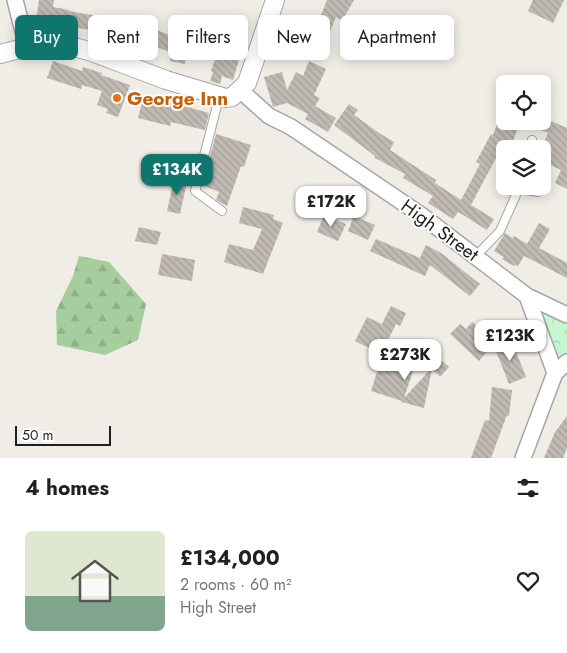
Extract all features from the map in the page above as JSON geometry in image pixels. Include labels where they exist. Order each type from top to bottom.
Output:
[{"type":"street","points":[[15,0],[19,15]]},
{"type":"street","points":[[78,48],[219,98],[232,97],[241,91],[247,83],[275,0]]},
{"type":"street","points":[[0,54],[15,50]]},
{"type":"street","name":"High Street","points":[[241,91],[269,116],[291,127],[421,215],[527,296],[567,315]]},
{"type":"street","points":[[527,296],[555,373]]},
{"type":"street","points":[[523,458],[555,373],[567,362]]},
{"type":"lane","points":[[219,98],[195,191],[222,211]]},
{"type":"lane","points":[[475,256],[500,231],[517,195]]},
{"type":"green space","points":[[79,256],[109,262],[146,304],[138,340],[105,355],[57,345],[56,311],[73,276]]},
{"type":"green space","points":[[535,306],[567,324],[567,354],[555,363]]},
{"type":"building","points":[[39,0],[54,0],[53,7],[91,15],[88,15],[88,30],[78,28],[78,15],[37,15]]},
{"type":"building","points":[[327,0],[354,0],[345,15],[340,15],[340,20],[336,17],[330,31],[330,15],[321,15]]},
{"type":"building","points":[[533,0],[564,0],[553,23],[528,11]]},
{"type":"building","points":[[158,30],[168,35],[168,51],[158,47]]},
{"type":"building","points":[[170,60],[186,60],[185,64]]},
{"type":"building","points":[[215,60],[239,60],[233,80],[222,76],[220,84],[210,81],[213,72],[211,71]]},
{"type":"building","points":[[53,61],[82,71],[83,67],[130,85],[118,117],[106,113],[108,109],[97,105],[102,91],[82,85],[81,89],[47,78]]},
{"type":"building","points":[[309,61],[326,69],[314,95],[320,98],[315,106],[336,118],[328,132],[305,119],[308,114],[287,103],[273,107],[264,77],[282,72],[287,90],[296,72],[303,76]]},
{"type":"building","points":[[144,95],[209,113],[205,130],[171,122],[170,126],[138,118]]},
{"type":"building","points":[[349,104],[358,110],[354,115],[394,142],[390,150],[436,180],[435,183],[461,200],[480,164],[476,162],[491,134],[493,135],[496,127],[496,130],[517,130],[513,140],[496,140],[496,158],[471,205],[494,219],[487,230],[458,212],[453,219],[428,203],[433,196],[403,178],[405,174],[375,158],[375,156],[334,125]]},
{"type":"building","points":[[551,121],[567,128],[567,189],[555,183],[561,170],[551,165],[551,140],[545,140],[548,133],[540,130],[551,130]]},
{"type":"building","points":[[216,134],[251,145],[244,167],[241,166],[227,206],[216,200],[219,192],[202,185]]},
{"type":"building","points":[[174,179],[187,182],[180,214],[167,211]]},
{"type":"building","points":[[243,207],[274,215],[273,219],[283,223],[263,274],[224,262],[229,244],[253,250],[262,229],[239,223]]},
{"type":"building","points":[[324,215],[346,224],[338,241],[317,232]]},
{"type":"building","points":[[354,216],[375,225],[368,240],[348,231]]},
{"type":"building","points":[[539,223],[550,229],[539,248],[567,263],[567,278],[524,256],[518,266],[514,266],[502,259],[504,257],[494,251],[505,233],[527,244]]},
{"type":"building","points":[[139,227],[161,232],[157,245],[135,241]]},
{"type":"building","points":[[376,239],[420,258],[426,245],[441,253],[480,284],[470,296],[430,265],[425,276],[370,251]]},
{"type":"building","points":[[162,254],[195,260],[192,281],[158,275]]},
{"type":"building","points":[[391,306],[406,313],[400,326],[396,324],[381,354],[355,341],[367,317],[382,324]]},
{"type":"building","points":[[472,322],[495,343],[479,361],[450,334],[460,324],[466,329]]},
{"type":"building","points":[[511,339],[526,377],[509,384],[494,346]]},
{"type":"building","points":[[408,349],[419,353],[404,398],[440,359],[449,367],[440,377],[432,369],[424,408],[371,391],[380,362],[401,369]]},
{"type":"building","points":[[492,387],[512,390],[509,416],[507,415],[491,458],[471,458],[485,420],[489,421]]},
{"type":"building","points":[[567,416],[567,448],[563,458],[544,458],[555,432]]},
{"type":"place","name":"George Inn","points":[[117,98]]}]
